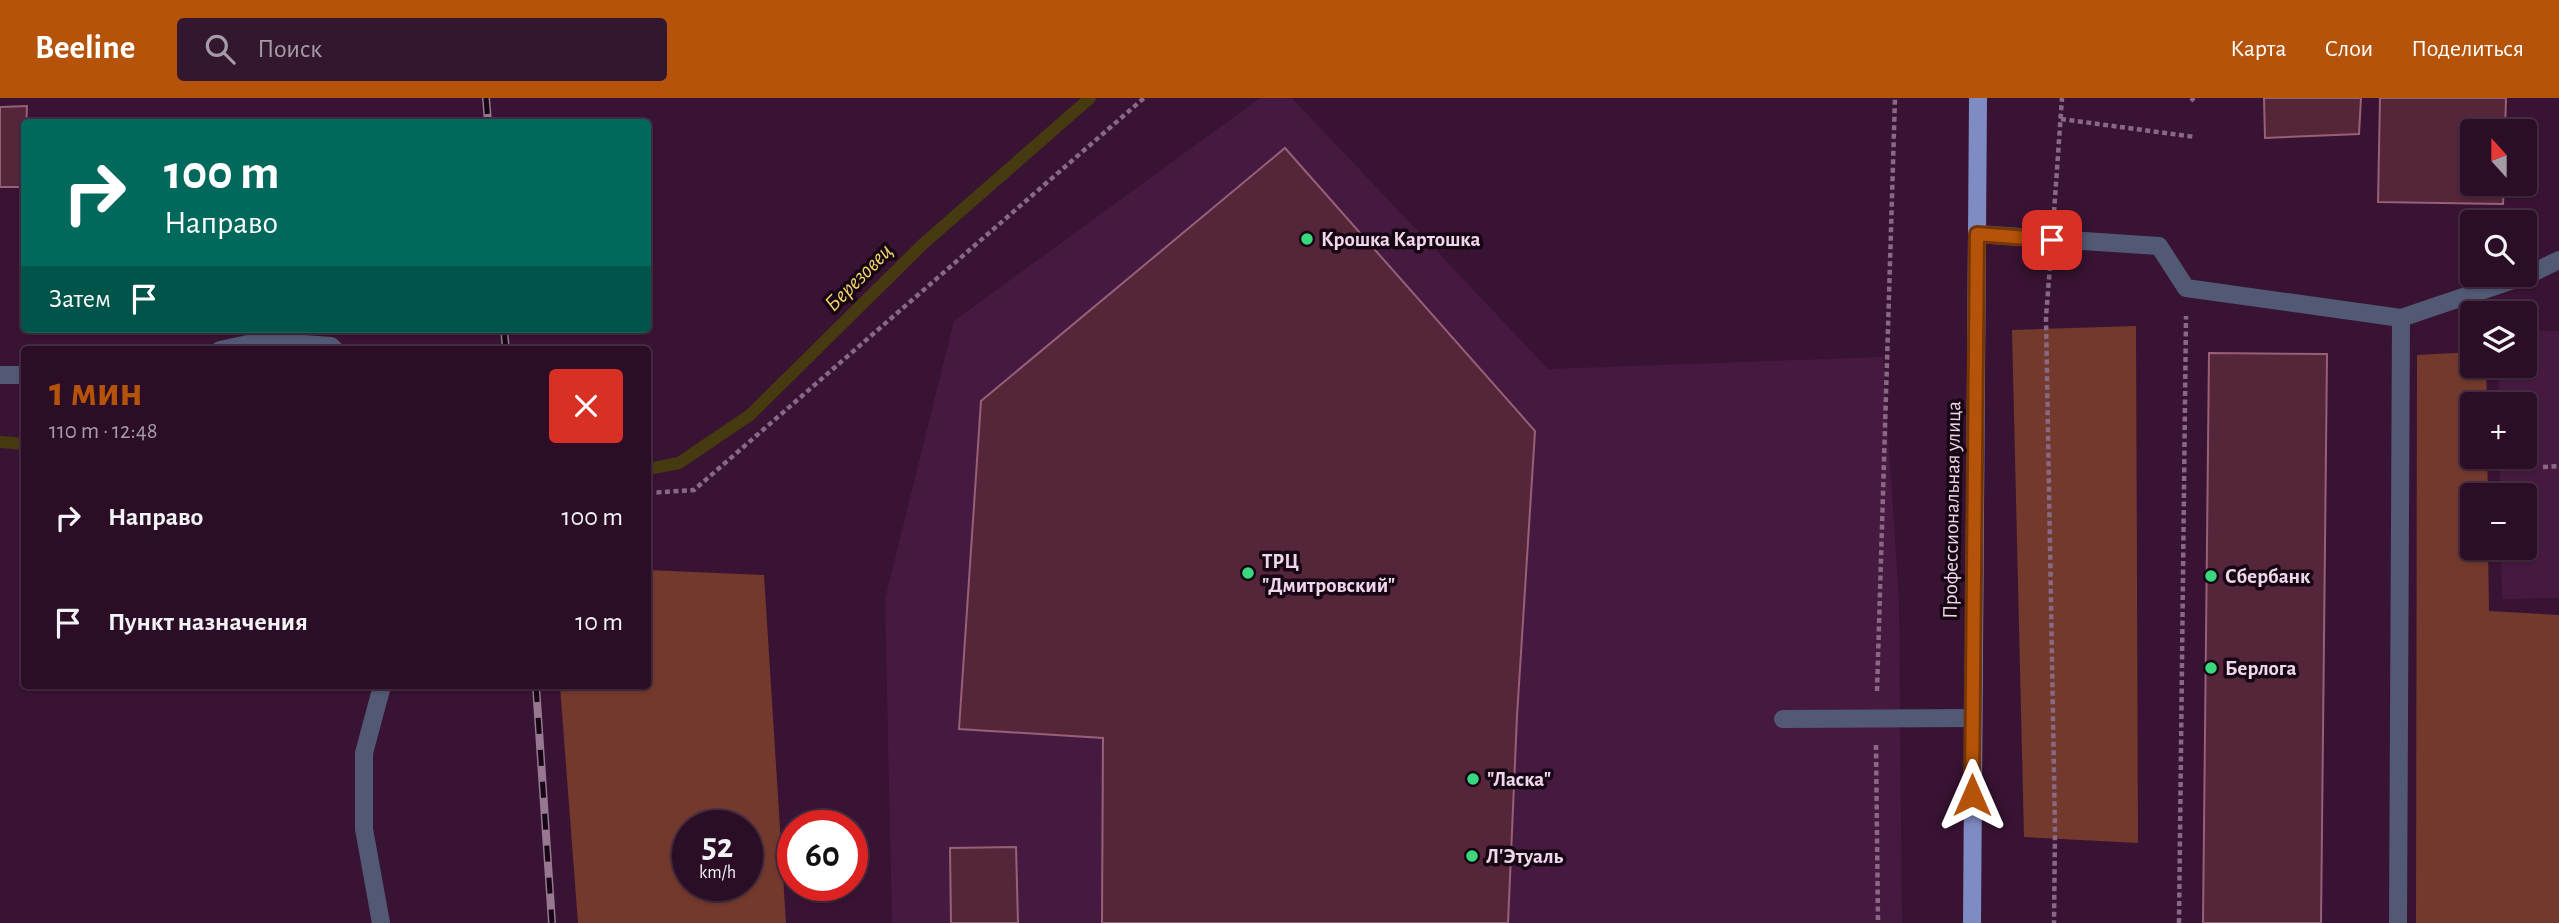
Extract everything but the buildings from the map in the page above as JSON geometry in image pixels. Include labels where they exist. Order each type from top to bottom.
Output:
[{"type":"main road","name":"Профессиональная улица","points":[[1972,923],[1979,98]]},
{"type":"street","points":[[1977,234],[2159,246],[2186,288],[2401,318],[2529,275],[2559,260]]},
{"type":"street","points":[[2399,923],[2401,318]]},
{"type":"street","points":[[239,346],[262,341],[331,346]]},
{"type":"street","points":[[0,375],[21,375]]},
{"type":"street","points":[[381,689],[364,753],[364,816],[381,923]]},
{"type":"street","points":[[1783,719],[1973,718]]},
{"type":"path","points":[[651,493],[694,490],[1144,98]]},
{"type":"path","points":[[1878,923],[1876,718],[1895,98]]},
{"type":"path","points":[[2054,923],[2055,831],[2046,317],[2062,98]]},
{"type":"path","points":[[2061,119],[2195,137]]},
{"type":"path","points":[[2179,923],[2186,288]]},
{"type":"path","points":[[2543,467],[2559,466]]},
{"type":"shaded area","points":[[1260,98],[1292,98],[1548,369],[1883,357],[1899,600],[1902,923],[892,923],[885,599],[954,321]]},
{"type":"shaded area","points":[[2136,326],[2138,843],[2024,837],[2012,330]]},
{"type":"shaded area","points":[[2537,331],[2559,331],[2559,598],[2502,599],[2501,560],[2537,560],[2537,483],[2500,483],[2500,469],[2537,469],[2537,392],[2499,392],[2499,378],[2537,378]]},
{"type":"shaded area","points":[[2460,353],[2460,378],[2486,378],[2487,392],[2460,392],[2460,469],[2487,469],[2488,483],[2460,483],[2460,560],[2488,560],[2489,611],[2559,615],[2559,923],[2416,923],[2417,355]]},
{"type":"shaded area","points":[[651,570],[764,575],[779,810],[777,901],[785,901],[786,923],[578,923],[560,689],[651,689]]},
{"type":"waterway","name":"Березовец","points":[[651,468],[679,463],[750,415],[923,244],[1090,98]]},
{"type":"waterway","name":"Березовец","points":[[0,442],[21,444]]},
{"type":"railway","points":[[486,98],[488,119]]},
{"type":"railway","points":[[504,333],[506,346]]},
{"type":"railway","points":[[536,689],[552,923]]},
{"type":"place","name":"Крошка Картошка","points":[[1307,239]]},
{"type":"place","name":"ТРЦ \"Дмитровский\"","points":[[1248,573]]},
{"type":"place","name":"Сбербанк","points":[[2211,576]]},
{"type":"place","name":"Берлога","points":[[2211,668]]},
{"type":"place","name":"\"Ласка\"","points":[[1473,779]]},
{"type":"place","name":"Л'Этуаль","points":[[1472,856]]},
{"type":"route","points":[[1972,795],[1977,234],[2052,240]]}]
